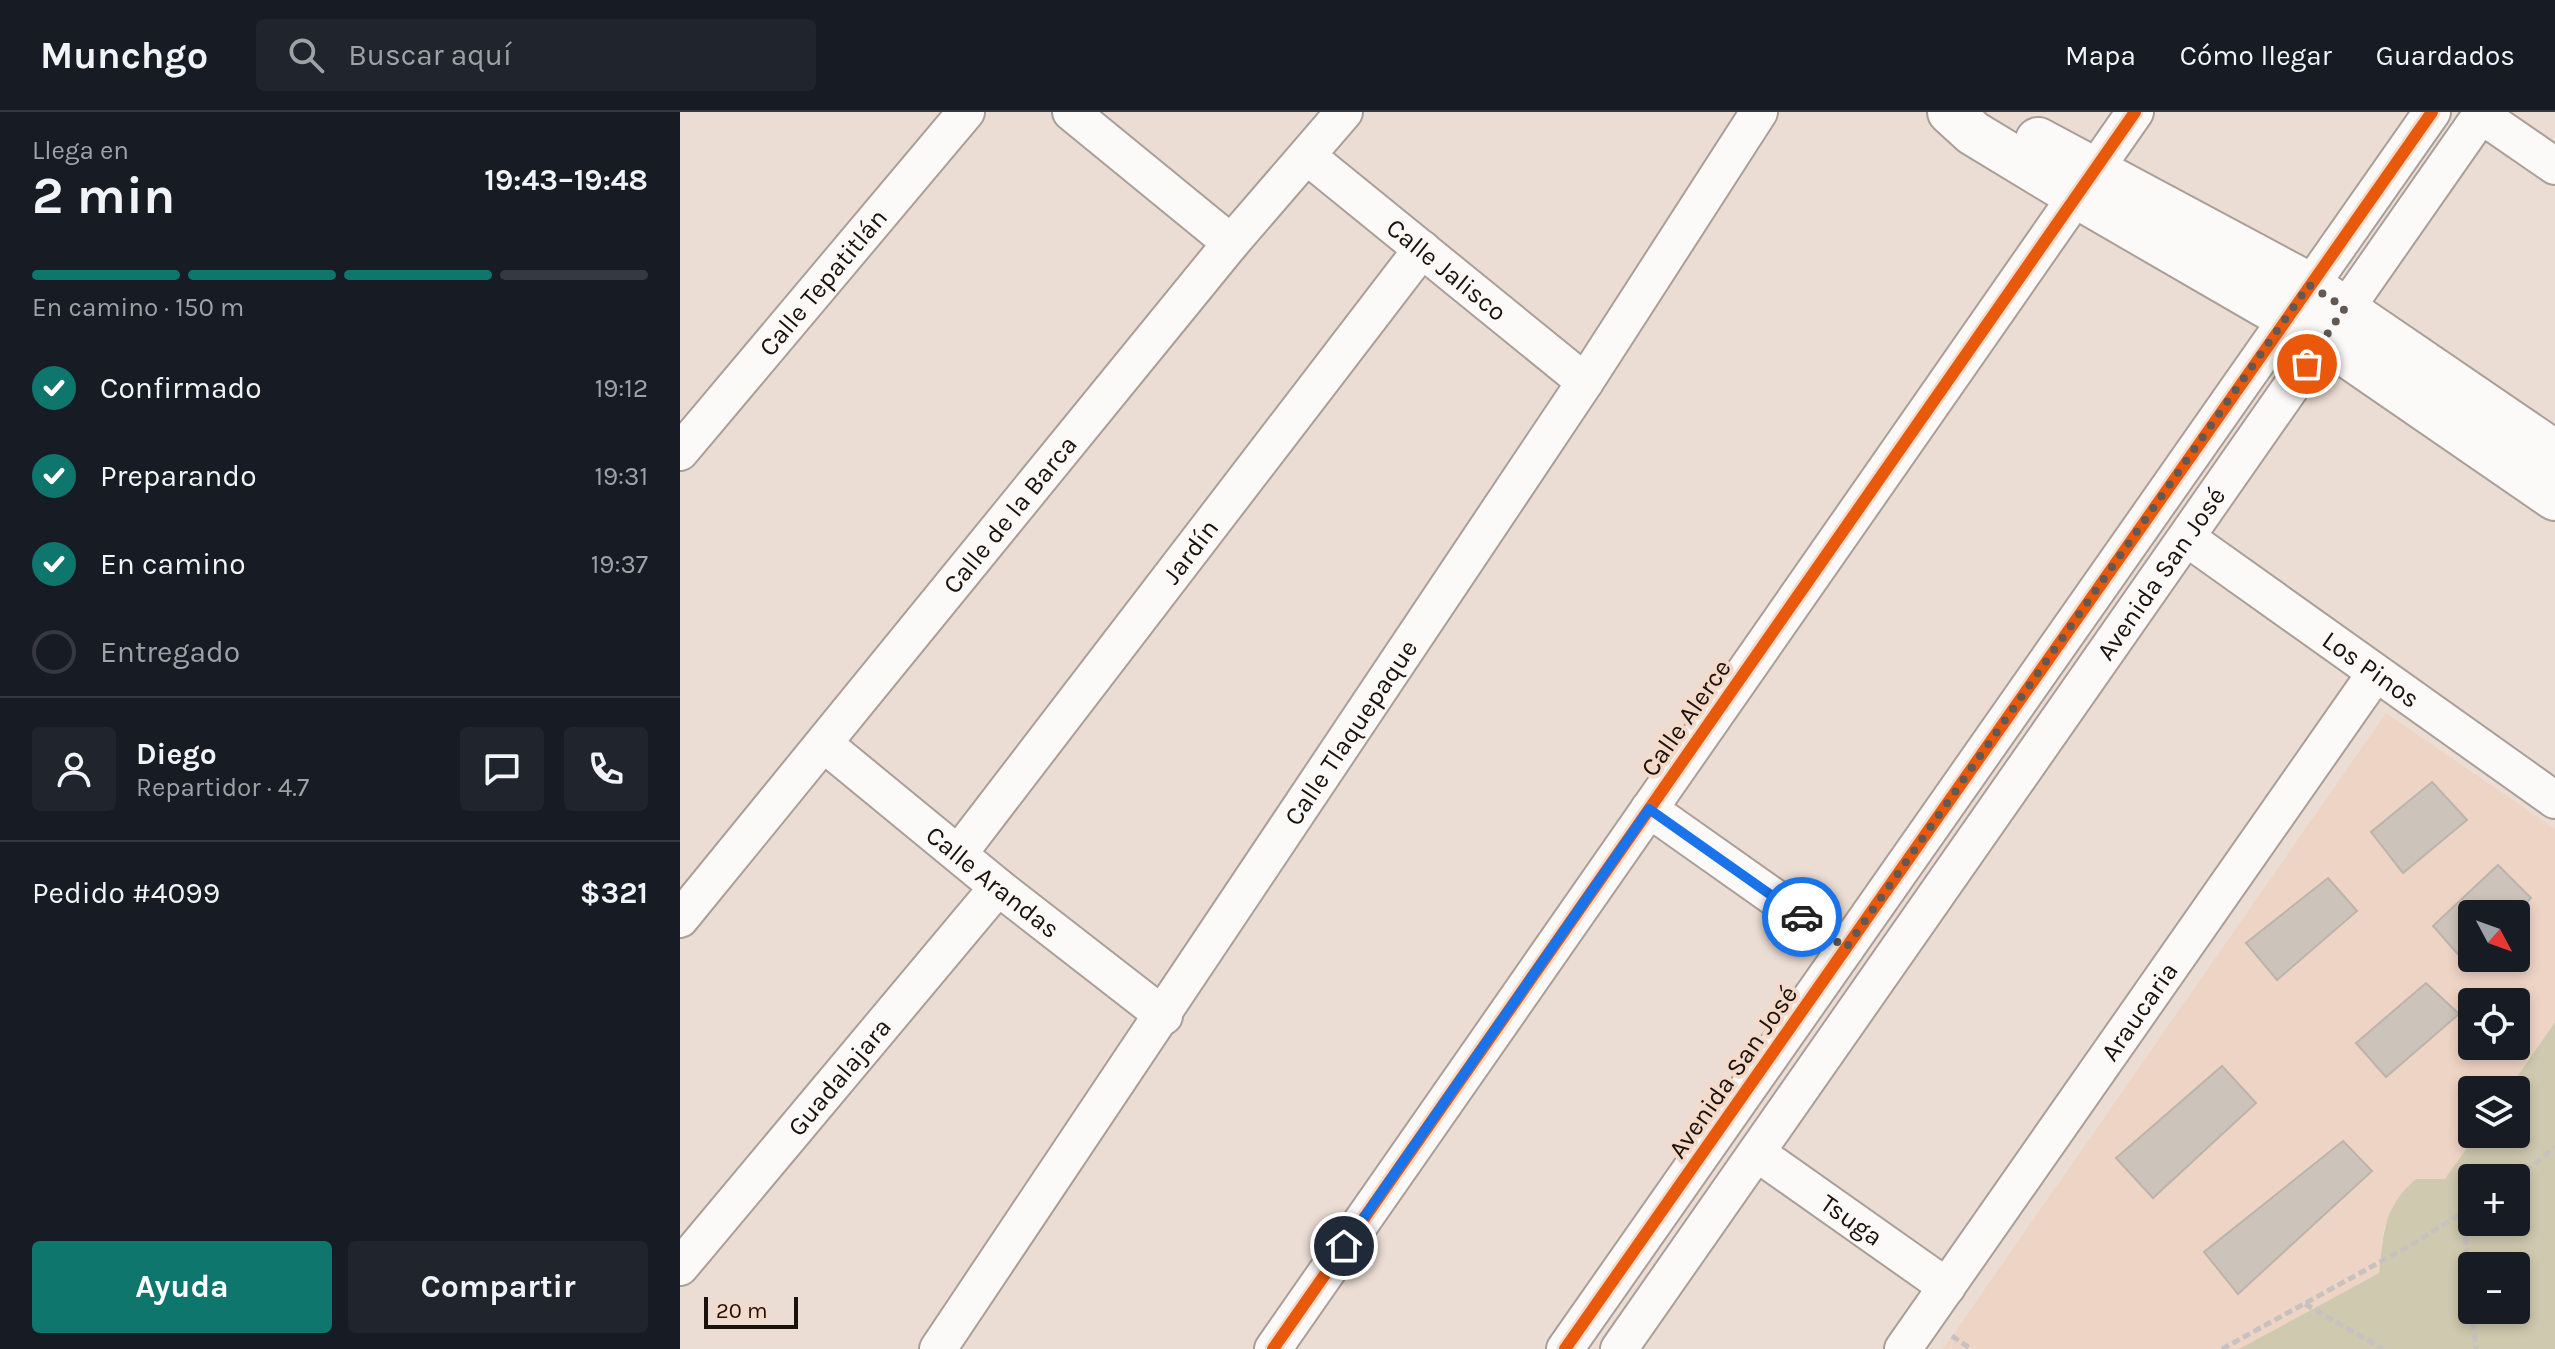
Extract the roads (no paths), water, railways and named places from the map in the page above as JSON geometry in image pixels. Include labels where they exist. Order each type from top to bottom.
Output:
[{"type":"street","name":"Calle Tepatitlán","points":[[680,452],[966,112]]},
{"type":"street","points":[[1071,112],[1231,243]]},
{"type":"street","name":"Calle de la Barca","points":[[680,919],[1231,243],[1344,112]]},
{"type":"street","name":"Calle Tlaquepaque","points":[[938,1349],[1164,1016],[1585,382],[1759,112]]},
{"type":"street","points":[[1950,112],[1973,133],[2086,183],[2317,312],[2555,453]]},
{"type":"street","points":[[1985,112],[2086,183]]},
{"type":"street","name":"Calle Alerce","points":[[1273,1349],[2135,112]]},
{"type":"street","name":"Avenida San José","points":[[1619,1349],[2187,538],[2432,112]]},
{"type":"street","points":[[2482,114],[2555,166]]},
{"type":"street","name":"Avenida San José","points":[[1572,1347],[1846,948],[2317,312],[2482,114]]},
{"type":"street","name":"Calle Jalisco","points":[[1307,156],[1585,382]]},
{"type":"street","name":"Jardín","points":[[959,853],[1422,249]]},
{"type":"street","points":[[2317,312],[2555,498]]},
{"type":"street","name":"Los Pinos","points":[[2187,538],[2555,800]]},
{"type":"street","name":"Araucaria","points":[[1903,1349],[2375,674]]},
{"type":"street","name":"Calle Arandas","points":[[824,744],[998,887],[1164,1016]]},
{"type":"street","points":[[1649,809],[1846,948]]},
{"type":"street","name":"Guadalajara","points":[[680,1267],[998,887]]},
{"type":"street","name":"Tsuga","points":[[1757,1153],[1947,1287]]}]
